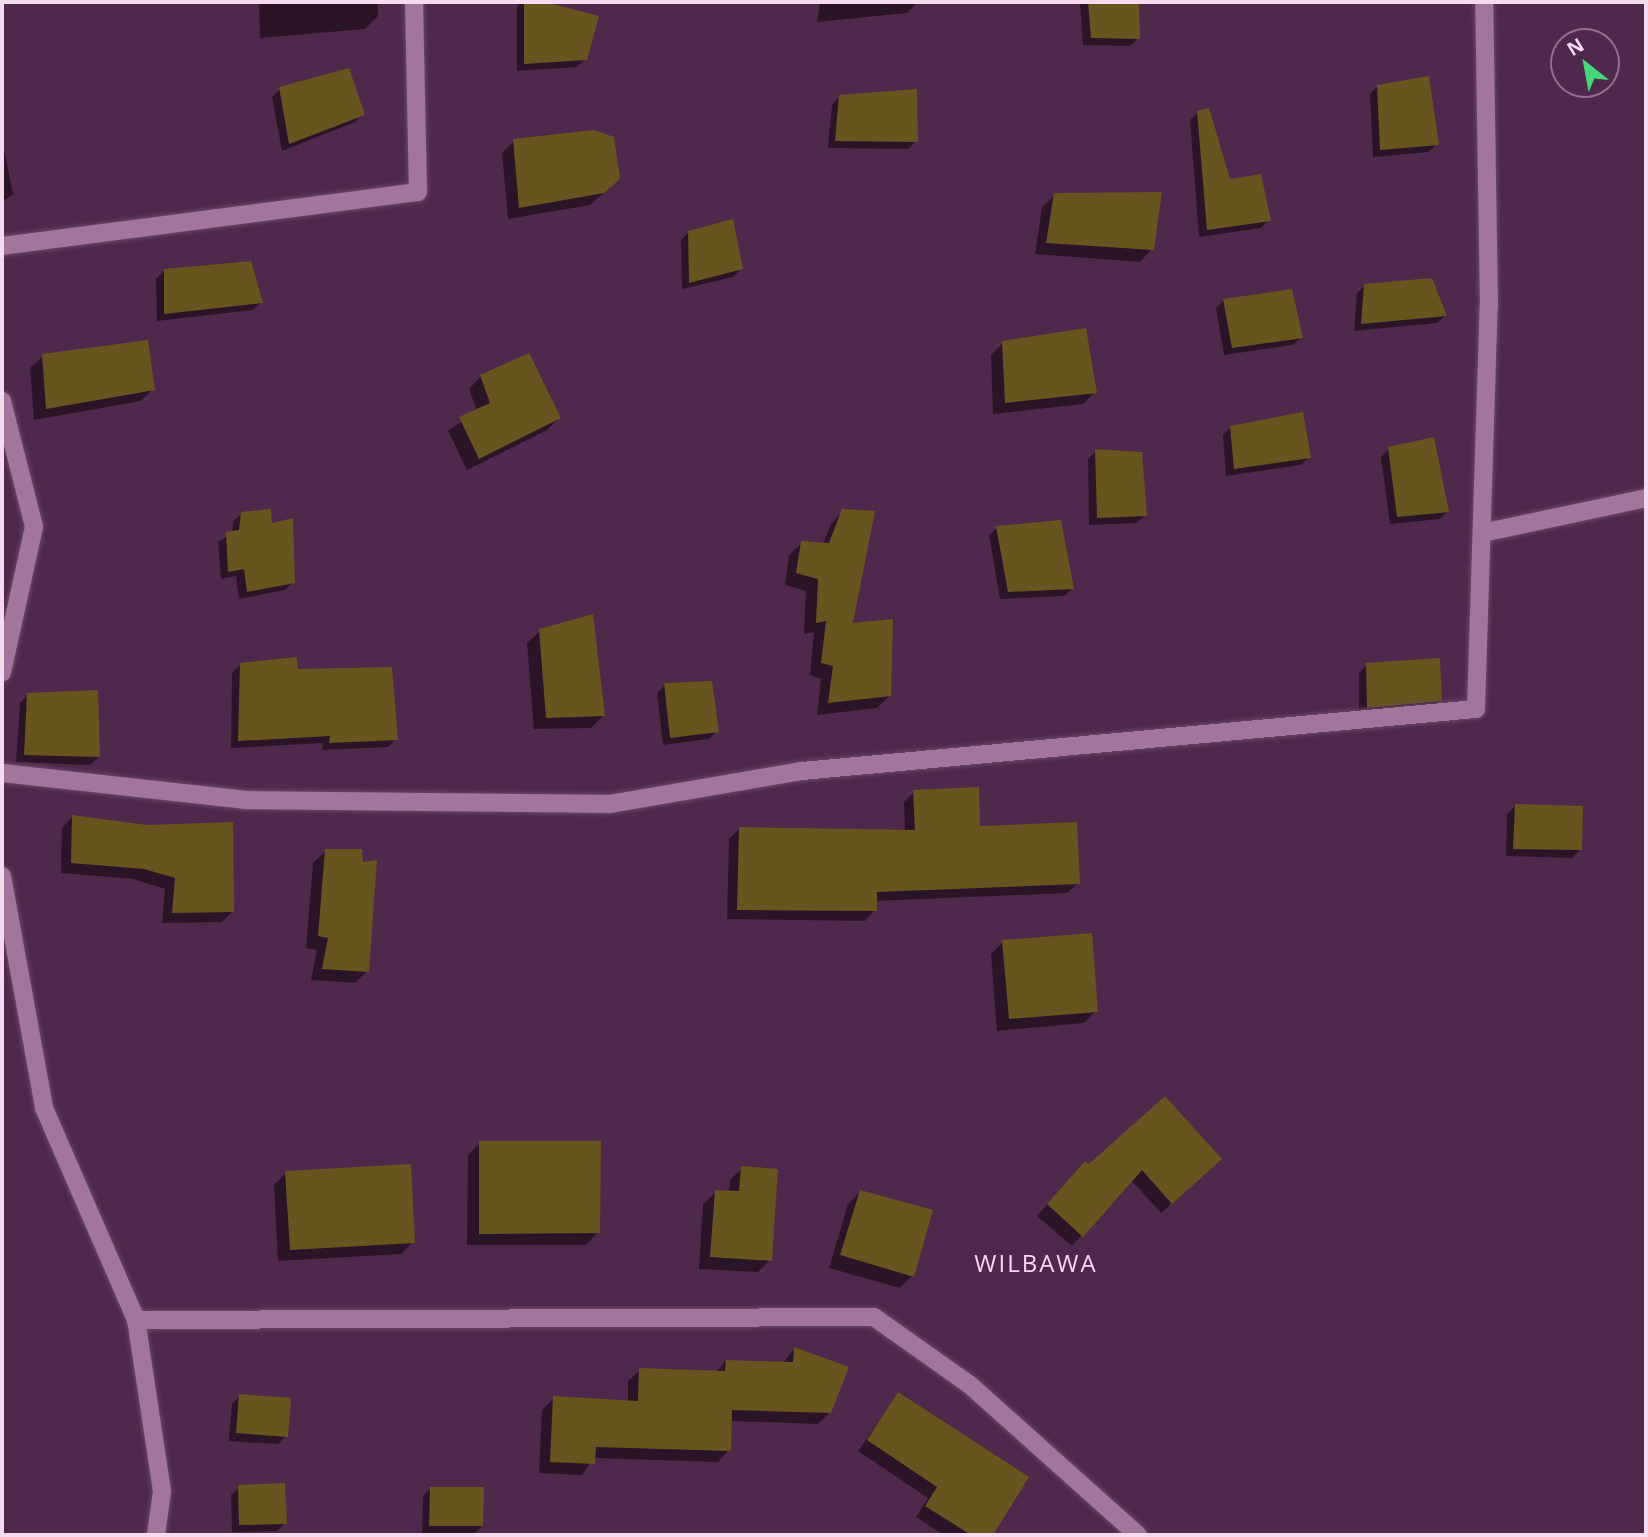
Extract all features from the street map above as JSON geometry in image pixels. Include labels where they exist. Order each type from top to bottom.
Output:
[{"type":"street","points":[[2,246],[418,192],[414,2]]},
{"type":"street","points":[[2,773],[245,800],[608,804],[802,771],[1476,709],[1489,306],[1484,2]]},
{"type":"street","points":[[2,401],[34,527],[3,649],[2,673]]},
{"type":"street","points":[[1482,533],[1646,498]]},
{"type":"street","points":[[2,876],[44,1108],[136,1320],[162,1492],[156,1535]]},
{"type":"street","points":[[136,1320],[874,1317],[970,1385],[1138,1535]]},
{"type":"building","points":[[524,2],[545,2],[599,16],[587,60],[524,64]]},
{"type":"building","points":[[1088,2],[1139,2],[1140,39],[1091,38]]},
{"type":"building","points":[[349,68],[365,115],[289,144],[279,87]]},
{"type":"building","points":[[1429,76],[1439,145],[1380,150],[1377,85]]},
{"type":"building","points":[[917,89],[918,142],[835,141],[839,95]]},
{"type":"building","points":[[1209,108],[1230,179],[1261,174],[1271,221],[1207,230],[1197,111]]},
{"type":"building","points":[[594,130],[614,137],[620,179],[604,193],[519,208],[513,139]]},
{"type":"building","points":[[1162,192],[1154,250],[1046,243],[1054,193]]},
{"type":"building","points":[[733,219],[743,269],[689,283],[688,231]]},
{"type":"building","points":[[251,261],[263,303],[164,314],[164,269]]},
{"type":"building","points":[[1432,278],[1447,316],[1361,324],[1364,284]]},
{"type":"building","points":[[1292,289],[1303,338],[1232,348],[1223,299]]},
{"type":"building","points":[[1086,328],[1097,393],[1005,403],[1002,341]]},
{"type":"building","points":[[148,340],[155,390],[46,409],[42,354]]},
{"type":"building","points":[[529,353],[561,418],[479,459],[459,417],[490,403],[480,375]]},
{"type":"building","points":[[1303,412],[1311,458],[1234,469],[1230,426]]},
{"type":"building","points":[[1434,437],[1449,512],[1397,517],[1388,447]]},
{"type":"building","points":[[1095,449],[1142,452],[1147,516],[1097,518]]},
{"type":"building","points":[[271,509],[272,523],[293,518],[295,583],[247,592],[244,569],[228,572],[226,532],[239,530],[241,512]]},
{"type":"building","points":[[842,509],[875,511],[853,623],[893,619],[891,696],[828,703],[833,666],[821,663],[826,621],[816,623],[818,579],[796,573],[801,541],[829,543]]},
{"type":"building","points":[[1061,520],[1074,589],[1008,592],[996,526]]},
{"type":"building","points":[[593,614],[605,716],[546,718],[539,629]]},
{"type":"building","points":[[297,657],[298,669],[392,667],[398,740],[329,743],[330,736],[238,741],[240,663]]},
{"type":"building","points":[[1440,658],[1442,701],[1367,708],[1366,663]]},
{"type":"building","points":[[712,681],[719,732],[670,738],[664,683]]},
{"type":"building","points":[[98,690],[100,757],[24,755],[27,693]]},
{"type":"building","points":[[979,787],[980,826],[1077,822],[1080,884],[877,892],[877,911],[737,910],[739,827],[915,830],[913,790]]},
{"type":"building","points":[[1515,804],[1583,806],[1582,850],[1513,849]]},
{"type":"building","points":[[72,815],[147,825],[233,822],[234,912],[172,913],[175,878],[144,869],[71,863]]},
{"type":"building","points":[[325,849],[362,849],[363,862],[377,860],[369,972],[322,969],[328,938],[318,936]]},
{"type":"building","points":[[1092,933],[1098,1012],[1009,1019],[1002,940]]},
{"type":"building","points":[[1165,1096],[1222,1159],[1172,1204],[1142,1170],[1083,1237],[1047,1204],[1085,1161],[1089,1164]]},
{"type":"building","points":[[479,1141],[601,1141],[600,1233],[479,1234]]},
{"type":"building","points":[[411,1164],[415,1243],[290,1250],[285,1171]]},
{"type":"building","points":[[741,1166],[778,1169],[772,1261],[710,1257],[715,1190],[739,1191]]},
{"type":"building","points":[[860,1190],[933,1210],[914,1277],[840,1255]]},
{"type":"building","points":[[794,1347],[849,1367],[831,1413],[732,1410],[731,1451],[596,1447],[595,1464],[550,1462],[553,1396],[638,1401],[639,1368],[725,1371],[726,1360],[793,1362]]},
{"type":"building","points":[[898,1392],[1029,1477],[993,1535],[971,1535],[925,1506],[937,1487],[867,1440]]},
{"type":"building","points":[[239,1394],[291,1398],[288,1437],[236,1433]]},
{"type":"building","points":[[285,1483],[287,1524],[239,1525],[238,1485]]},
{"type":"building","points":[[430,1487],[484,1487],[483,1526],[429,1526]]},
{"type":"district","name":"WILBAWA","points":[[1036,1263]]}]
